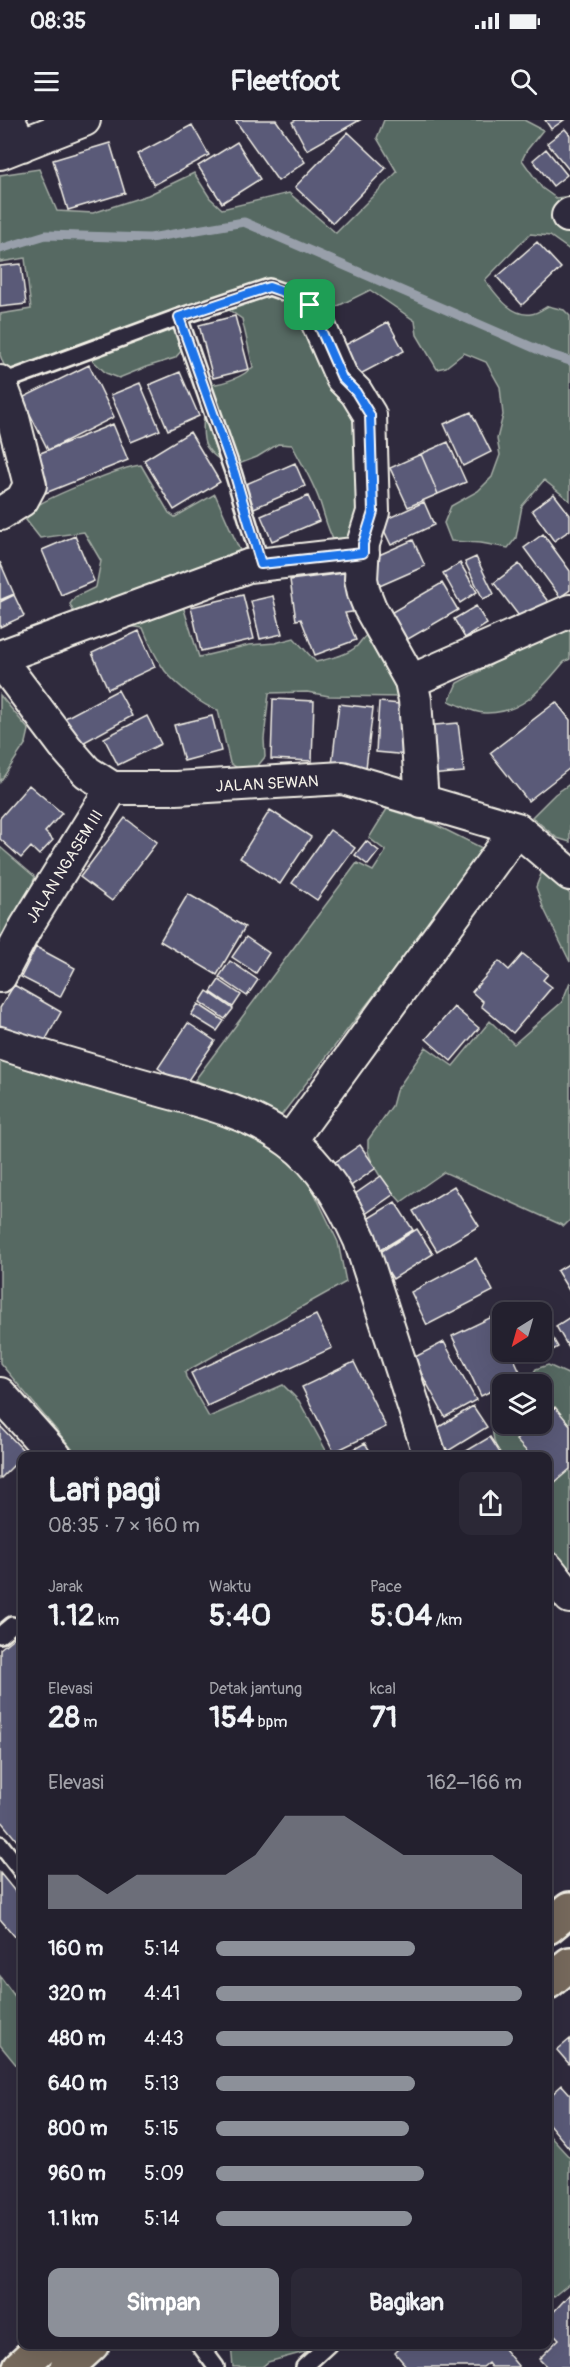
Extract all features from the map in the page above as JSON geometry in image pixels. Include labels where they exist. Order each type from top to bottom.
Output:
[{"type":"highway","points":[[552,1925],[570,1909]]},
{"type":"highway","points":[[552,1979],[570,1964]]},
{"type":"highway","points":[[20,2367],[40,2349]]},
{"type":"highway","points":[[67,2367],[87,2349]]},
{"type":"street","points":[[10,139],[84,120]]},
{"type":"street","points":[[310,305],[342,378],[356,392],[370,415],[373,512],[363,544],[361,579],[364,593],[411,681],[415,700],[422,802]]},
{"type":"street","points":[[0,383],[12,414],[30,485],[22,500],[0,514]]},
{"type":"street","points":[[111,788],[87,771],[4,673],[248,566],[363,553]]},
{"type":"street","points":[[411,681],[570,612]]},
{"type":"street","name":"JALAN SEWAN","points":[[111,788],[176,788],[343,778],[517,829],[570,874]]},
{"type":"street","name":"JALAN NGASEM III","points":[[0,976],[26,927],[111,788]]},
{"type":"street","points":[[290,1141],[517,829]]},
{"type":"street","points":[[0,1043],[48,1059],[209,1103],[262,1124],[290,1141],[327,1180],[347,1211],[360,1240],[429,1452]]},
{"type":"street","points":[[0,1394],[51,1452]]},
{"type":"street","points":[[552,1574],[570,1597]]},
{"type":"lane","points":[[0,383],[179,317],[269,287],[292,295],[310,305]]},
{"type":"lane","points":[[179,317],[234,472],[261,564]]},
{"type":"lane","points":[[0,1844],[18,1867]]},
{"type":"lane","points":[[203,2349],[216,2367]]},
{"type":"lane","points":[[304,2367],[324,2349]]},
{"type":"green space","points":[[384,120],[524,120],[543,130],[522,160],[542,188],[556,198],[570,196],[570,250],[550,236],[530,234],[485,280],[505,303],[517,312],[533,314],[548,306],[564,310],[570,316],[570,501],[544,480],[522,506],[516,538],[508,548],[451,541],[444,523],[451,506],[478,491],[492,477],[500,455],[497,439],[503,415],[500,387],[486,362],[464,353],[446,367],[437,369],[417,335],[415,321],[370,290],[332,309],[319,312],[351,413],[361,454],[360,509],[348,539],[335,543],[314,487],[292,445],[278,444],[257,457],[231,467],[206,446],[203,425],[209,385],[233,379],[253,367],[242,319],[229,310],[211,315],[181,317],[190,341],[175,358],[119,378],[106,373],[88,356],[19,374],[5,368],[0,355],[0,314],[31,309],[25,258],[0,262],[0,175],[39,169],[57,211],[93,213],[148,195],[194,173],[210,198],[222,209],[289,193],[336,233],[397,172],[377,138]]},
{"type":"green space","points":[[141,465],[169,513],[175,517],[215,494],[245,562],[182,603],[199,657],[249,645],[275,643],[294,638],[316,662],[348,652],[370,632],[406,697],[329,696],[307,692],[269,693],[264,739],[265,757],[256,768],[239,769],[230,763],[218,710],[198,700],[165,671],[143,628],[77,619],[70,604],[75,597],[96,587],[101,561],[84,532],[40,538],[26,520],[29,512],[64,492],[101,477]]},
{"type":"green space","points":[[570,605],[570,659],[564,662],[530,698],[510,709],[485,713],[449,701],[457,683],[491,665]]},
{"type":"green space","points":[[0,695],[29,730],[26,743],[0,782]]},
{"type":"green space","points":[[570,784],[570,842],[557,838],[532,817],[555,794]]},
{"type":"green space","points":[[387,809],[434,824],[486,850],[280,1117],[195,1080],[357,863],[373,871],[386,851],[369,838]]},
{"type":"green space","points":[[0,847],[35,877],[25,901],[0,942]]},
{"type":"green space","points":[[543,869],[570,894],[570,962],[543,907],[536,887]]},
{"type":"green space","points":[[570,982],[570,1220],[564,1226],[444,1172],[401,1202],[383,1181],[372,1163],[368,1151],[368,1140],[392,1106],[396,1091],[426,1047],[453,1066],[490,1021],[514,1044],[562,1002]]},
{"type":"green space","points":[[0,1046],[219,1120],[298,1159],[338,1242],[346,1282],[185,1372],[209,1417],[283,1385],[299,1401],[327,1452],[75,1452],[0,1363]]},
{"type":"green space","points":[[548,1365],[570,1375],[570,1579],[552,1559],[552,1452],[497,1452],[493,1436],[493,1434],[552,1434],[552,1374],[533,1374],[536,1369]]},
{"type":"green space","points":[[0,1976],[18,2001],[18,2067],[0,2045]]},
{"type":"green space","points":[[552,2138],[570,2158],[570,2283],[552,2298]]},
{"type":"green space","points":[[231,2349],[310,2349],[268,2362],[262,2367],[233,2367]]},
{"type":"building","points":[[235,120],[276,120],[305,162],[278,181]]},
{"type":"building","points":[[296,120],[360,120],[307,150],[292,122]]},
{"type":"building","points":[[545,120],[564,120],[551,129]]},
{"type":"building","points":[[192,125],[209,155],[154,185],[137,154]]},
{"type":"building","points":[[565,129],[570,135],[570,171],[547,143]]},
{"type":"building","points":[[348,132],[386,168],[333,223],[295,187]]},
{"type":"building","points":[[237,142],[260,179],[222,203],[198,166]]},
{"type":"building","points":[[110,143],[125,193],[68,210],[53,160]]},
{"type":"building","points":[[546,149],[567,175],[553,186],[533,160]]},
{"type":"building","points":[[537,242],[561,268],[522,305],[497,277]]},
{"type":"building","points":[[21,264],[26,304],[0,307],[0,266]]},
{"type":"building","points":[[235,316],[249,369],[213,378],[199,325]]},
{"type":"building","points":[[388,322],[404,351],[349,380],[334,351]]},
{"type":"building","points":[[89,365],[114,417],[48,450],[22,398]]},
{"type":"building","points":[[180,372],[199,416],[168,430],[149,385]]},
{"type":"building","points":[[140,383],[160,430],[131,442],[111,395]]},
{"type":"building","points":[[471,412],[491,452],[463,466],[444,424]]},
{"type":"building","points":[[113,424],[128,460],[43,494],[28,458]]},
{"type":"building","points":[[190,432],[220,482],[174,510],[144,460]]},
{"type":"building","points":[[448,442],[466,482],[438,494],[421,454]]},
{"type":"building","points":[[421,454],[438,494],[408,507],[390,468]]},
{"type":"building","points":[[295,463],[305,486],[254,508],[244,485]]},
{"type":"building","points":[[554,494],[570,515],[570,530],[554,541],[532,510]]},
{"type":"building","points":[[308,496],[319,521],[272,541],[261,516]]},
{"type":"building","points":[[424,502],[434,525],[391,545],[380,522]]},
{"type":"building","points":[[543,534],[570,571],[570,590],[560,597],[524,548]]},
{"type":"building","points":[[75,536],[94,581],[61,595],[42,550]]},
{"type":"building","points":[[413,540],[425,566],[375,588],[363,562]]},
{"type":"building","points":[[476,557],[494,594],[483,599],[465,562]]},
{"type":"building","points":[[0,562],[14,594],[0,600]]},
{"type":"building","points":[[460,563],[477,592],[460,603],[443,573]]},
{"type":"building","points":[[519,564],[553,608],[528,628],[494,583]]},
{"type":"building","points":[[352,572],[358,611],[345,613],[356,640],[315,655],[301,619],[296,620],[290,580]]},
{"type":"building","points":[[442,583],[458,610],[403,642],[387,615]]},
{"type":"building","points":[[14,595],[24,616],[0,627],[0,602]]},
{"type":"building","points":[[243,595],[254,639],[201,651],[191,607]]},
{"type":"building","points":[[273,596],[282,634],[260,639],[251,601]]},
{"type":"building","points":[[476,606],[487,624],[465,638],[454,619]]},
{"type":"building","points":[[139,631],[155,667],[108,689],[92,653]]},
{"type":"building","points":[[118,690],[132,716],[79,745],[65,718]]},
{"type":"building","points":[[273,699],[314,701],[312,761],[271,759]]},
{"type":"building","points":[[379,702],[411,705],[408,755],[376,752]]},
{"type":"building","points":[[556,702],[570,720],[570,768],[528,801],[490,753]]},
{"type":"building","points":[[339,704],[373,708],[366,768],[332,765]]},
{"type":"building","points":[[147,716],[161,744],[118,765],[104,738]]},
{"type":"building","points":[[212,716],[221,751],[184,761],[174,725]]},
{"type":"building","points":[[458,723],[464,772],[429,775],[423,726]]},
{"type":"building","points":[[29,785],[62,813],[45,832],[53,840],[39,855],[31,847],[21,858],[0,839],[0,818]]},
{"type":"building","points":[[270,810],[311,837],[280,884],[240,858]]},
{"type":"building","points":[[125,818],[157,842],[112,901],[80,877]]},
{"type":"building","points":[[330,830],[355,848],[317,900],[292,883]]},
{"type":"building","points":[[366,841],[379,851],[368,865],[355,855]]},
{"type":"building","points":[[188,894],[245,927],[217,975],[160,941]]},
{"type":"building","points":[[246,937],[269,953],[256,973],[232,957]]},
{"type":"building","points":[[36,947],[75,968],[60,997],[21,977]]},
{"type":"building","points":[[523,954],[548,974],[543,980],[552,987],[513,1033],[481,1006],[483,1002],[472,992],[499,961],[509,970]]},
{"type":"building","points":[[230,961],[258,980],[247,996],[219,977]]},
{"type":"building","points":[[219,980],[241,995],[233,1007],[211,992]]},
{"type":"building","points":[[14,985],[61,1012],[41,1048],[0,1025],[0,1008]]},
{"type":"building","points":[[207,991],[233,1009],[225,1019],[200,1002]]},
{"type":"building","points":[[198,1004],[224,1021],[217,1031],[191,1015]]},
{"type":"building","points":[[454,1007],[479,1028],[451,1061],[426,1039]]},
{"type":"building","points":[[188,1023],[215,1041],[184,1086],[158,1068]]},
{"type":"building","points":[[360,1145],[376,1168],[348,1188],[331,1165]]},
{"type":"building","points":[[381,1176],[394,1194],[361,1217],[348,1199]]},
{"type":"building","points":[[454,1186],[479,1226],[437,1251],[413,1211]]},
{"type":"building","points":[[395,1202],[413,1230],[377,1252],[359,1224]]},
{"type":"building","points":[[417,1229],[433,1254],[393,1279],[377,1254]]},
{"type":"building","points":[[476,1258],[493,1291],[427,1325],[411,1292]]},
{"type":"building","points":[[570,1263],[570,1292],[557,1271]]},
{"type":"building","points":[[316,1315],[332,1348],[207,1406],[191,1373]]},
{"type":"building","points":[[492,1317],[492,1362],[516,1362],[521,1374],[492,1374],[492,1391],[481,1396],[452,1336]]},
{"type":"building","points":[[570,1317],[570,1350],[556,1326]]},
{"type":"building","points":[[552,1337],[558,1347],[552,1350]]},
{"type":"building","points":[[444,1342],[476,1400],[445,1417],[413,1358]]},
{"type":"building","points":[[354,1362],[386,1427],[334,1452],[302,1387]]},
{"type":"building","points":[[473,1406],[487,1427],[448,1451],[434,1430]]},
{"type":"building","points":[[555,1407],[570,1425],[570,1469],[554,1483],[552,1481],[552,1452],[527,1452],[516,1440],[523,1434],[552,1434],[552,1410]]},
{"type":"building","points":[[0,1426],[25,1452],[18,1452],[18,1461],[0,1479]]},
{"type":"building","points":[[490,1437],[499,1452],[465,1452]]},
{"type":"building","points":[[365,1443],[371,1452],[349,1452]]},
{"type":"building","points":[[18,1634],[18,1842],[0,1820],[0,1649]]},
{"type":"building","points":[[0,1873],[18,1895],[18,1940],[0,1919]]},
{"type":"building","points":[[570,2039],[570,2065],[557,2050]]},
{"type":"building","points":[[562,2085],[570,2094],[570,2149],[552,2128],[552,2094]]},
{"type":"building","points":[[570,2294],[570,2367],[547,2367],[539,2359],[549,2349],[552,2349],[559,2339],[552,2332],[552,2314]]},
{"type":"building","points":[[399,2349],[504,2349],[519,2367],[491,2367],[488,2363],[483,2367],[407,2367],[395,2353]]},
{"type":"waterway","points":[[0,249],[46,235],[150,238],[244,222],[548,354],[570,361]]},
{"type":"route","points":[[269,287],[292,295],[310,305],[342,378],[356,392],[370,415],[373,512],[363,544],[363,553],[261,564],[234,472],[179,317],[269,287]]}]
